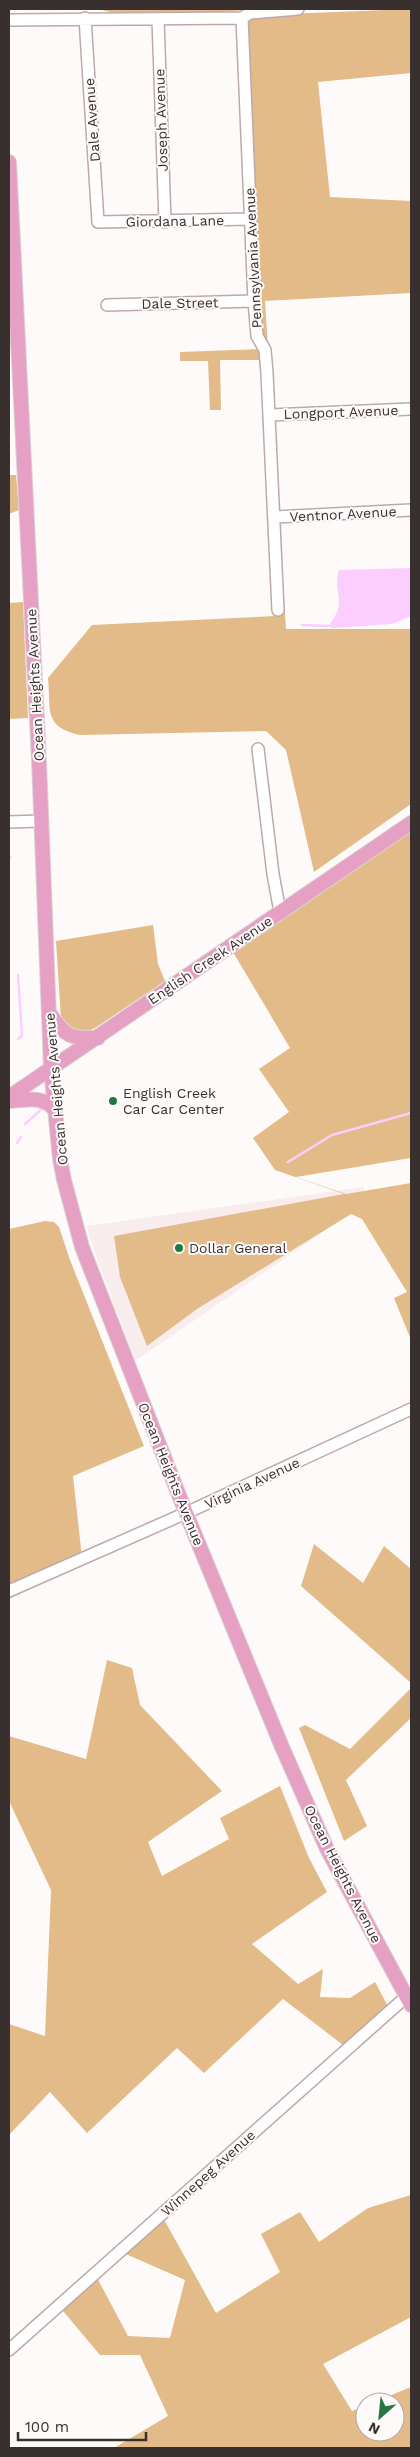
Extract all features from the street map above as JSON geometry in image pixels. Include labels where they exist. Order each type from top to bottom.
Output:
[{"type":"main road","name":"Ocean Heights Avenue","points":[[9,162],[49,1013],[60,1159],[82,1247],[186,1513],[279,1740],[324,1841],[409,2001]]},
{"type":"main road","name":"English Creek Avenue","points":[[9,1099],[411,822]]},
{"type":"main road","points":[[49,1013],[62,1031],[69,1036],[98,1038]]},
{"type":"main road","points":[[9,1099],[40,1099],[50,1103],[55,1110]]},
{"type":"street","points":[[9,20],[242,18],[250,13],[298,9]]},
{"type":"street","name":"Dale Avenue","points":[[85,18],[98,222]]},
{"type":"street","name":"Pennsylvania Avenue","points":[[242,18],[254,301],[257,336],[266,350],[278,610]]},
{"type":"street","name":"Joseph Avenue","points":[[158,19],[165,222]]},
{"type":"street","name":"Giordana Lane","points":[[98,222],[251,219]]},
{"type":"street","name":"Dale Street","points":[[106,305],[254,301]]},
{"type":"street","name":"Longport Avenue","points":[[270,415],[411,409]]},
{"type":"street","name":"Ventnor Avenue","points":[[275,517],[411,510]]},
{"type":"street","points":[[258,749],[273,874],[280,912]]},
{"type":"street","points":[[9,822],[40,821]]},
{"type":"street","name":"Virginia Avenue","points":[[9,1591],[186,1513],[411,1410]]},
{"type":"street","name":"Winnepeg Avenue","points":[[9,2350],[409,2001]]},
{"type":"shaded area","points":[[101,9],[249,9],[260,15],[411,9],[411,73],[318,82],[330,197],[411,201],[411,293],[265,301],[286,629],[411,629],[411,804],[314,872],[286,750],[266,731],[80,735],[68,732],[60,727],[51,716],[48,678],[92,625],[276,616],[275,517],[259,360],[220,360],[221,410],[210,410],[208,361],[180,361],[180,352],[262,349],[247,10],[146,14],[109,12]]},
{"type":"shaded area","points":[[9,475],[16,475],[19,510],[9,514]]},
{"type":"shaded area","points":[[411,568],[411,616],[392,624],[333,628],[328,626],[338,610],[337,578],[339,570]]},
{"type":"shaded area","points":[[23,602],[28,718],[9,719],[9,603]]},
{"type":"shaded area","points":[[411,829],[411,1158],[296,1177],[346,1194],[411,1183],[411,1340],[394,1298],[407,1292],[362,1219],[351,1214],[197,1309],[147,1346],[120,1277],[114,1236],[344,1194],[275,1170],[253,1138],[289,1112],[259,1069],[290,1048],[233,952]]},
{"type":"shaded area","points":[[153,925],[158,964],[165,981],[95,1028],[86,1032],[74,1032],[61,1019],[56,941]]},
{"type":"shaded area","points":[[363,1187],[368,1201],[135,1361],[90,1239],[87,1226]]},
{"type":"shaded area","points":[[45,1221],[54,1222],[59,1227],[70,1260],[144,1446],[73,1476],[82,1557],[9,1592],[9,1229]]},
{"type":"shaded area","points":[[314,1544],[363,1583],[384,1546],[411,1569],[411,1683],[301,1586]]},
{"type":"shaded area","points":[[107,1660],[132,1668],[140,1705],[222,1791],[148,1842],[162,1876],[229,1839],[220,1818],[280,1786],[309,1858],[327,1892],[252,1944],[298,1984],[323,1969],[320,1997],[350,1998],[375,1982],[390,2010],[347,2048],[283,1999],[204,2073],[177,2048],[87,2133],[50,2092],[9,2135],[9,2024],[45,2036],[51,1890],[9,1801],[9,1736],[86,1759]]},
{"type":"shaded area","points":[[411,1688],[411,1718],[346,1780],[367,1826],[344,1841],[299,1728],[305,1725],[350,1749]]},
{"type":"shaded area","points":[[411,2195],[411,2317],[323,2364],[352,2411],[355,2410],[355,2442],[405,2442],[405,2392],[399,2392],[411,2387],[411,2448],[114,2448],[168,2416],[140,2355],[100,2355],[58,2305],[94,2272],[128,2336],[170,2338],[185,2280],[119,2251],[161,2214],[216,2313],[280,2272],[261,2234],[300,2212],[319,2242],[368,2208]]},
{"type":"waterway","points":[[302,625],[328,626]]},
{"type":"waterway","points":[[18,975],[22,1036],[18,1039]]},
{"type":"waterway","points":[[25,1124],[44,1107]]},
{"type":"waterway","points":[[288,1162],[332,1135],[411,1113]]},
{"type":"waterway","points":[[17,1143],[21,1137]]},
{"type":"place","name":"English Creek Car Car Center","points":[[113,1101]]},
{"type":"place","name":"Dollar General","points":[[179,1248]]}]
